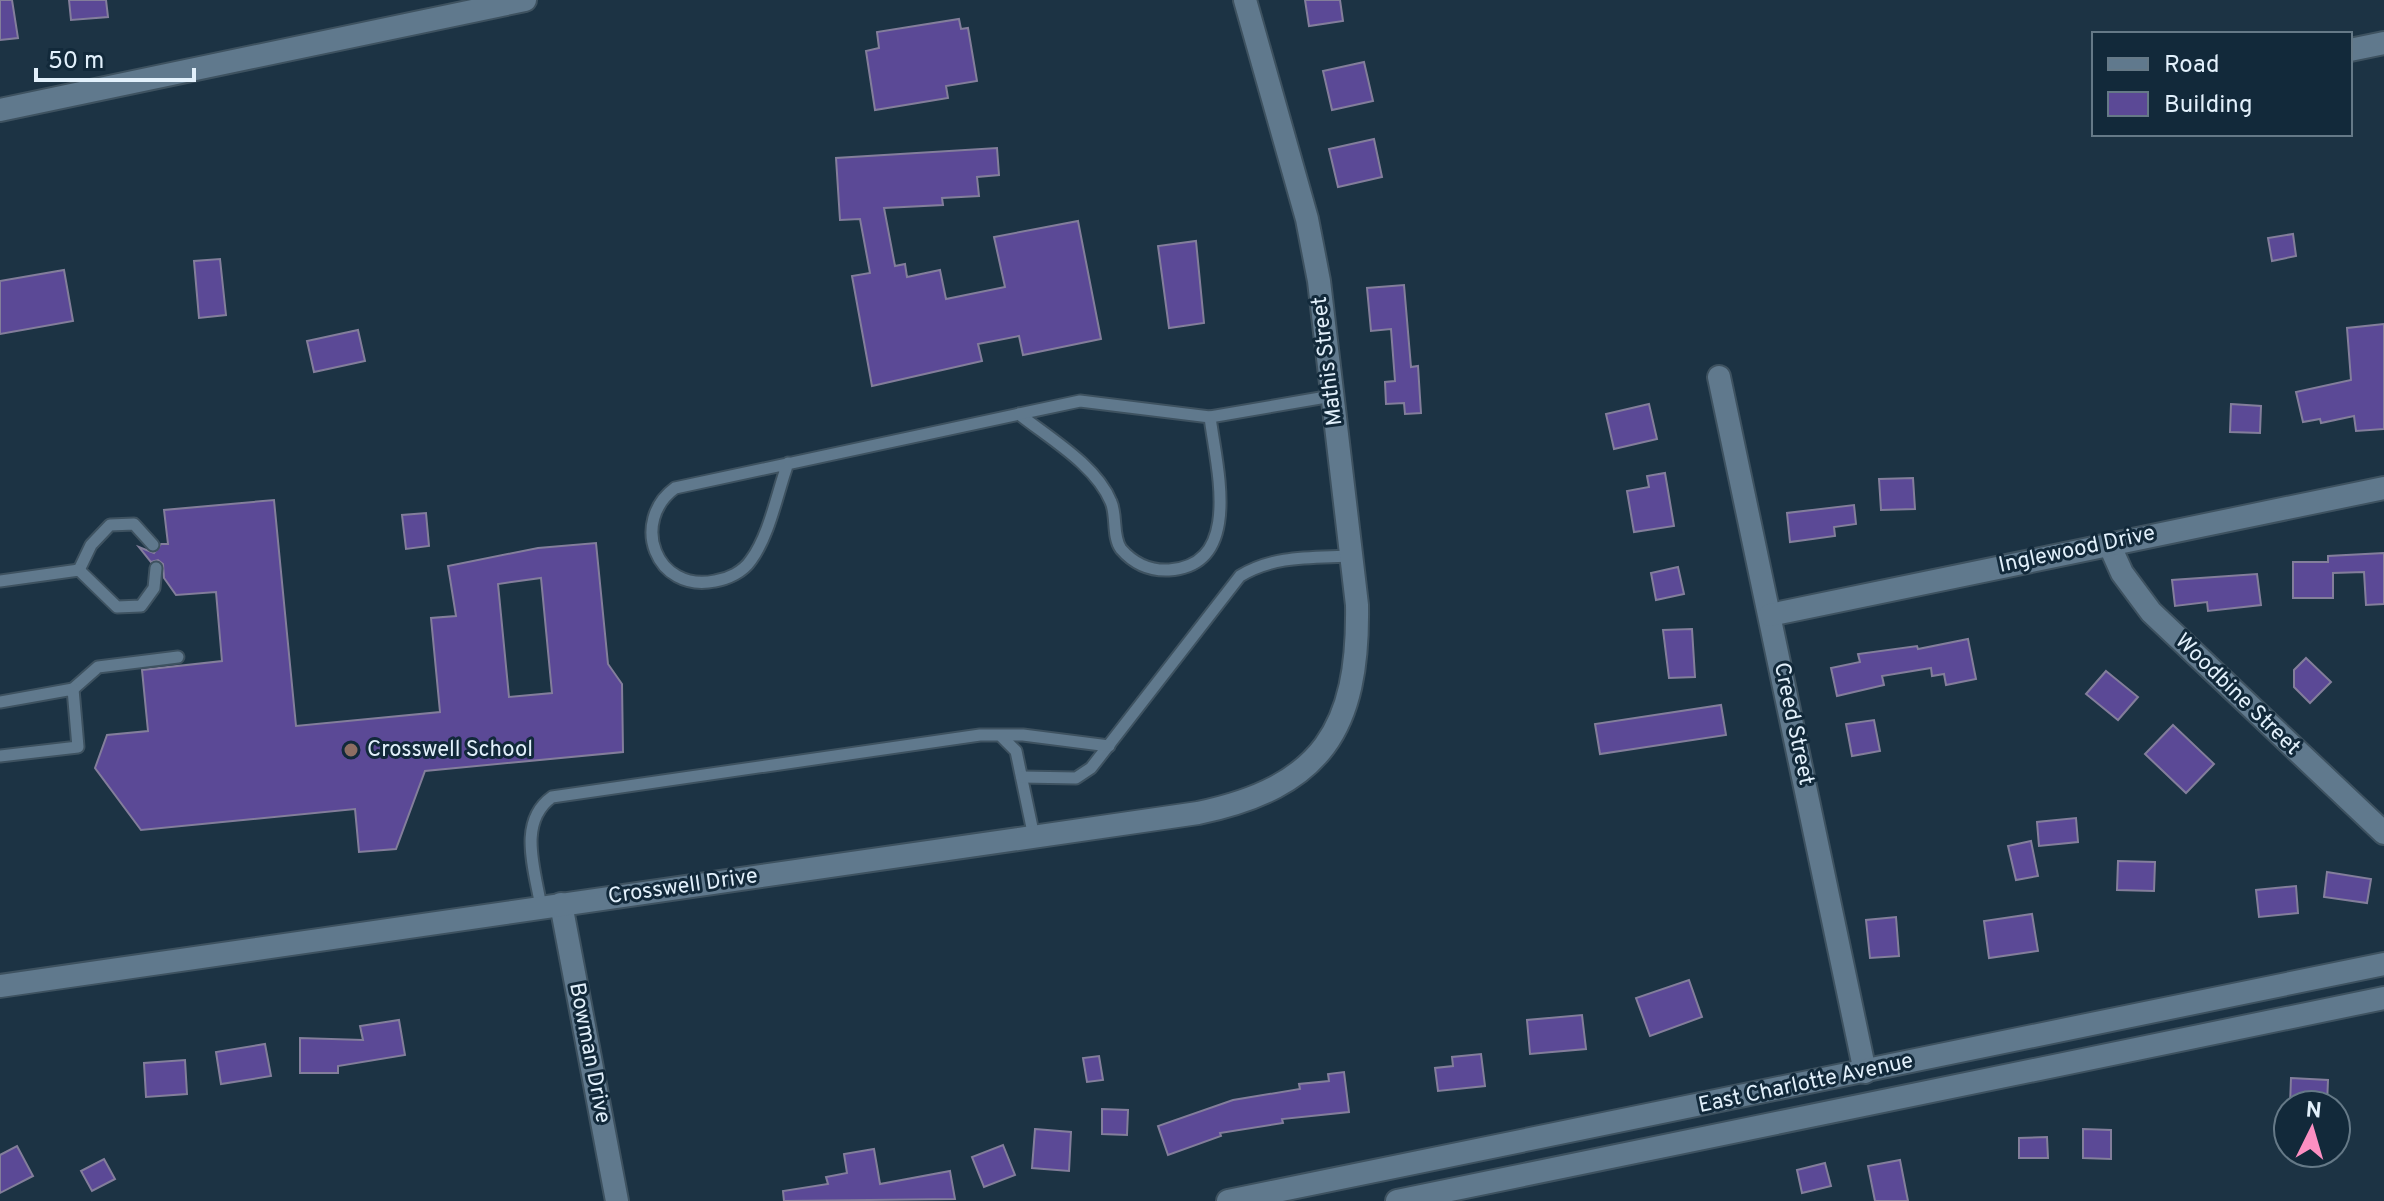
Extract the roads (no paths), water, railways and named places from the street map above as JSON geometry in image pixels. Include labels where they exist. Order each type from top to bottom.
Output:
[{"type":"street","points":[[0,110],[468,6],[525,0]]},
{"type":"street","name":"Mathis Street","points":[[1245,0],[1307,219],[1319,281],[1351,556],[1357,645],[1350,696],[1336,728]]},
{"type":"street","points":[[2352,50],[2384,43]]},
{"type":"street","name":"Creed Street","points":[[1719,377],[1865,1072]]},
{"type":"street","name":"Inglewood Drive","points":[[1770,615],[2384,488]]},
{"type":"street","name":"Woodbine Street","points":[[2109,544],[2122,573],[2151,612],[2384,833]]},
{"type":"street","name":"Crosswell Drive","points":[[0,986],[1245,804],[1292,779],[1314,759],[1336,728]]},
{"type":"street","name":"Bowman Drive","points":[[551,906],[617,1201]]},
{"type":"street","name":"East Charlotte Avenue","points":[[1228,1201],[2384,964]]},
{"type":"street","name":"East Charlotte Avenue","points":[[1397,1201],[2384,998]]},
{"type":"lane","points":[[788,463],[750,562],[729,579],[699,584],[675,578],[660,564],[653,532],[655,511],[662,497],[675,488],[788,463],[1080,401],[1210,417],[1332,396]]},
{"type":"lane","points":[[1019,414],[1103,486],[1113,504],[1118,546],[1137,564],[1157,571],[1184,569],[1202,561],[1214,542],[1220,502],[1210,417]]},
{"type":"lane","points":[[79,570],[91,545],[110,525],[134,524],[153,545]]},
{"type":"lane","points":[[1022,777],[1076,778],[1091,768],[1240,576],[1278,559],[1351,556]]},
{"type":"lane","points":[[79,570],[117,607],[141,606],[154,588],[156,568]]},
{"type":"lane","points":[[0,581],[79,570]]},
{"type":"lane","points":[[0,702],[73,689],[98,667],[178,657]]},
{"type":"lane","points":[[0,756],[78,747],[73,689]]},
{"type":"lane","points":[[551,906],[531,819],[539,806],[552,797],[980,735],[1023,735],[1109,746]]},
{"type":"lane","points":[[1002,737],[1016,751],[1034,837]]},
{"type":"place","name":"Crosswell School","points":[[351,750]]}]
